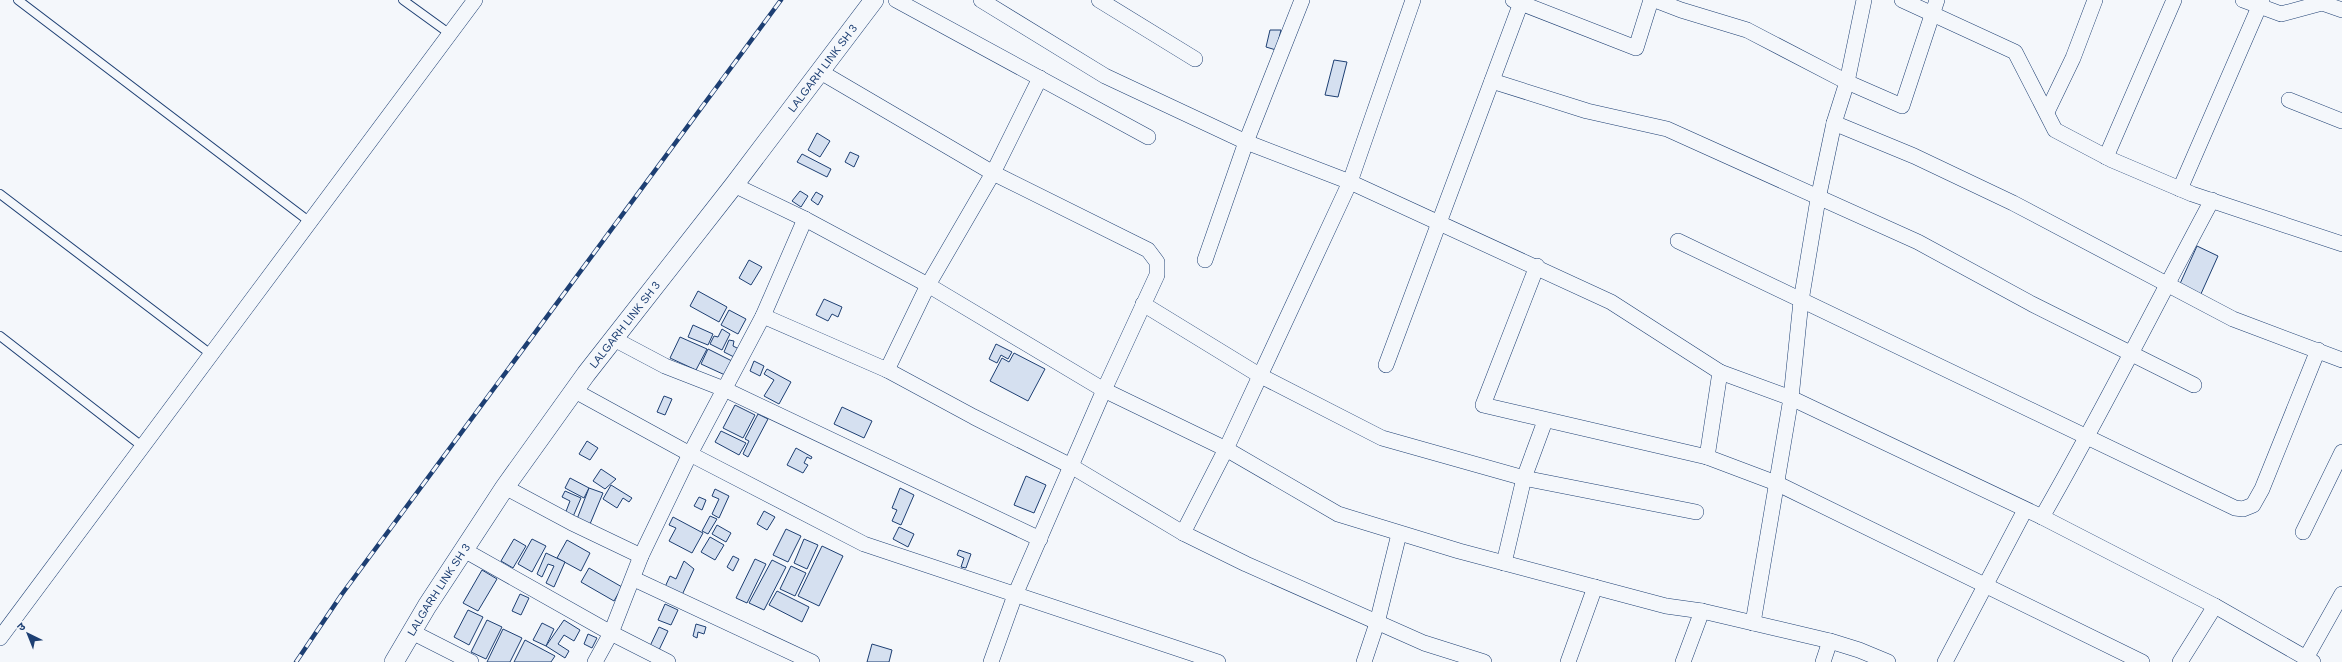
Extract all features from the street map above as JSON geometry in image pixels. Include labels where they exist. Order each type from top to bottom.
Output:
[{"type":"street","points":[[0,638],[475,0]]},
{"type":"street","name":"LALGARH LINK SH 3","points":[[394,662],[505,487],[614,339],[734,185],[874,0]]},
{"type":"street","points":[[896,0],[1148,137]]},
{"type":"street","points":[[981,0],[1105,76],[1246,142],[1350,182],[1537,266],[1611,302],[1720,372],[1791,398],[2042,517],[2215,606],[2310,660],[2342,594]]},
{"type":"street","points":[[1099,0],[1195,59]]},
{"type":"street","points":[[1205,260],[1246,142],[1302,0]]},
{"type":"street","points":[[1183,533],[1226,449],[1259,375],[1350,182],[1412,0]]},
{"type":"street","points":[[1386,365],[1438,221],[1492,81],[1519,1],[1636,48],[1651,0]]},
{"type":"street","points":[[1655,0],[1681,10],[1747,30],[1848,82],[1902,106],[1935,6]]},
{"type":"street","points":[[1753,623],[1791,398],[1801,301],[1818,199],[1834,123],[1848,82],[1864,0]]},
{"type":"street","points":[[1902,0],[1935,6],[2016,52],[2055,130],[2106,157],[2180,189],[2342,244]]},
{"type":"street","points":[[2047,112],[2073,58],[2095,0]]},
{"type":"street","points":[[2106,157],[2174,0]]},
{"type":"street","points":[[2243,0],[2261,3],[2281,14],[2322,3],[2342,10]]},
{"type":"street","points":[[2180,189],[2261,3]]},
{"type":"street","points":[[819,71],[992,173],[1148,250],[1158,262],[1157,275],[1104,390],[1015,595],[991,662]]},
{"type":"street","points":[[887,370],[928,285],[992,173],[1040,78]]},
{"type":"street","points":[[1492,81],[1587,111],[1667,129],[1818,199],[1918,242],[2032,304],[2194,385]]},
{"type":"street","points":[[2289,100],[2342,120]]},
{"type":"street","points":[[1834,123],[1914,156],[2013,203],[2233,319],[2342,360]]},
{"type":"street","points":[[734,185],[805,219],[928,285],[1104,390],[1226,449],[1338,514],[1399,534],[1666,606],[1702,610],[1830,641],[1860,650],[1888,662]]},
{"type":"street","points":[[2042,517],[2088,438],[2130,352],[2212,200]]},
{"type":"street","points":[[595,662],[611,633],[634,579],[641,556],[690,454],[763,316],[805,219]]},
{"type":"street","points":[[1678,241],[2216,499],[2244,509],[2253,505],[2262,489],[2318,350]]},
{"type":"street","points":[[1537,266],[1483,405],[1545,421],[1707,457],[1776,483],[1986,584],[2142,662]]},
{"type":"street","points":[[1143,304],[1259,375],[1382,438],[1524,478],[1696,512]]},
{"type":"street","points":[[763,316],[887,370],[974,417],[1071,466],[1183,533],[1246,564],[1424,642],[1484,662]]},
{"type":"street","points":[[614,339],[665,366],[724,389],[1040,539]]},
{"type":"street","points":[[1707,457],[1720,372]]},
{"type":"street","points":[[575,391],[690,454],[864,544],[1218,662]]},
{"type":"street","points":[[1504,563],[1524,478],[1545,421]]},
{"type":"street","points":[[2303,532],[2342,452]]},
{"type":"street","points":[[505,487],[572,523],[641,556]]},
{"type":"street","points":[[1944,662],[2025,510]]},
{"type":"street","points":[[1364,662],[1377,622],[1399,534]]},
{"type":"street","points":[[464,550],[611,633],[668,662]]},
{"type":"street","points":[[634,579],[812,662]]},
{"type":"street","points":[[1568,662],[1595,587]]},
{"type":"street","points":[[2180,662],[2215,606]]},
{"type":"street","points":[[1683,662],[1702,610]]},
{"type":"street","points":[[412,632],[471,662]]},
{"type":"street","points":[[1823,662],[1830,641]]},
{"type":"lane","points":[[18,0],[310,222]]},
{"type":"lane","points":[[403,0],[450,34]]},
{"type":"lane","points":[[0,194],[212,355]]},
{"type":"lane","points":[[0,336],[143,447]]},
{"type":"building","points":[[1270,30],[1281,30],[1276,50],[1266,47]]},
{"type":"building","points":[[1334,60],[1347,62],[1338,97],[1325,95]]},
{"type":"building","points":[[817,133],[830,141],[820,157],[808,150]]},
{"type":"building","points":[[850,152],[859,156],[854,167],[845,162]]},
{"type":"building","points":[[802,154],[831,169],[827,177],[797,162]]},
{"type":"building","points":[[800,191],[808,196],[801,207],[792,201]]},
{"type":"building","points":[[816,192],[823,196],[818,205],[811,200]]},
{"type":"building","points":[[2197,246],[2218,256],[2200,296],[2179,286]]},
{"type":"building","points":[[749,260],[762,267],[751,285],[739,278]]},
{"type":"building","points":[[698,291],[727,307],[719,322],[690,306]]},
{"type":"building","points":[[824,299],[842,307],[838,317],[832,314],[828,321],[816,315]]},
{"type":"building","points":[[729,310],[746,319],[738,334],[721,325]]},
{"type":"building","points":[[693,325],[713,334],[708,345],[688,337]]},
{"type":"building","points":[[722,329],[730,334],[722,350],[710,344],[714,336],[718,337]]},
{"type":"building","points":[[680,337],[707,349],[696,370],[670,358]]},
{"type":"building","points":[[729,340],[734,341],[733,346],[739,349],[734,357],[724,352]]},
{"type":"building","points":[[996,344],[1012,352],[1008,359],[1001,355],[997,363],[989,359]]},
{"type":"building","points":[[708,349],[732,361],[725,375],[701,364]]},
{"type":"building","points":[[1014,353],[1045,369],[1028,401],[990,381],[1002,358],[1009,362]]},
{"type":"building","points":[[754,361],[764,366],[760,376],[750,371]]},
{"type":"building","points":[[767,369],[791,382],[779,404],[764,396],[774,380],[764,374]]},
{"type":"building","points":[[664,396],[672,399],[665,415],[657,412]]},
{"type":"building","points":[[735,405],[755,415],[743,438],[723,428]]},
{"type":"building","points":[[842,407],[872,421],[864,438],[834,424]]},
{"type":"building","points":[[758,414],[768,419],[748,457],[743,454],[749,441],[745,439]]},
{"type":"building","points":[[721,431],[746,443],[739,455],[715,442]]},
{"type":"building","points":[[587,441],[598,448],[590,460],[579,454]]},
{"type":"building","points":[[796,448],[812,457],[811,459],[807,457],[804,463],[808,465],[803,473],[787,465]]},
{"type":"building","points":[[601,469],[616,479],[605,489],[593,481]]},
{"type":"building","points":[[1026,476],[1046,485],[1034,513],[1014,505]]},
{"type":"building","points":[[570,478],[589,488],[584,498],[565,488]]},
{"type":"building","points":[[611,485],[632,498],[629,502],[623,498],[617,508],[603,499]]},
{"type":"building","points":[[589,488],[603,493],[590,524],[577,519]]},
{"type":"building","points":[[900,488],[914,495],[901,525],[892,521],[897,510],[892,508]]},
{"type":"building","points":[[715,489],[729,496],[719,518],[712,514],[719,499],[712,496]]},
{"type":"building","points":[[565,491],[581,498],[572,519],[565,514],[570,501],[562,497]]},
{"type":"building","points":[[699,497],[706,500],[702,510],[694,506]]},
{"type":"building","points":[[764,511],[775,517],[767,530],[757,524]]},
{"type":"building","points":[[710,516],[717,519],[708,534],[702,531]]},
{"type":"building","points":[[673,517],[703,533],[692,553],[669,541],[676,528],[669,525]]},
{"type":"building","points":[[717,525],[731,533],[726,542],[712,534]]},
{"type":"building","points":[[899,527],[914,534],[908,547],[893,539]]},
{"type":"building","points":[[786,529],[801,536],[788,562],[773,555]]},
{"type":"building","points":[[710,537],[724,545],[715,560],[701,552]]},
{"type":"building","points":[[514,539],[526,546],[513,568],[501,561]]},
{"type":"building","points":[[532,539],[546,546],[532,572],[518,564]]},
{"type":"building","points":[[804,539],[818,545],[807,569],[794,563]]},
{"type":"building","points":[[567,540],[590,553],[581,571],[557,558]]},
{"type":"building","points":[[822,546],[843,556],[819,606],[798,596]]},
{"type":"building","points":[[959,550],[971,554],[966,568],[961,567],[964,558],[957,555]]},
{"type":"building","points":[[546,553],[565,562],[554,587],[546,583],[554,566],[548,564],[542,577],[537,574]]},
{"type":"building","points":[[733,556],[739,559],[733,571],[727,567]]},
{"type":"building","points":[[755,559],[766,564],[747,603],[736,598]]},
{"type":"building","points":[[772,560],[786,567],[764,610],[749,603]]},
{"type":"building","points":[[684,561],[694,569],[682,595],[665,587],[670,576],[676,579]]},
{"type":"building","points":[[791,566],[806,573],[795,596],[780,589]]},
{"type":"building","points":[[589,568],[622,587],[614,601],[581,582]]},
{"type":"building","points":[[482,570],[497,579],[478,611],[463,603]]},
{"type":"building","points":[[777,591],[809,607],[802,622],[769,605]]},
{"type":"building","points":[[520,594],[529,598],[521,615],[512,611]]},
{"type":"building","points":[[665,604],[678,610],[671,625],[658,620]]},
{"type":"building","points":[[468,610],[483,617],[469,645],[454,637]]},
{"type":"building","points":[[487,620],[502,627],[486,659],[471,652]]},
{"type":"building","points":[[564,620],[580,630],[574,641],[564,635],[558,644],[569,651],[565,658],[546,646]]},
{"type":"building","points":[[542,623],[554,629],[546,646],[533,640]]},
{"type":"building","points":[[696,624],[706,627],[704,634],[698,632],[697,638],[693,636]]},
{"type":"building","points":[[659,627],[668,631],[659,650],[650,646]]},
{"type":"building","points":[[503,629],[522,638],[510,662],[487,662]]},
{"type":"building","points":[[588,634],[597,638],[592,648],[584,644]]},
{"type":"building","points":[[525,640],[555,656],[551,662],[514,662]]},
{"type":"building","points":[[872,644],[892,650],[889,662],[867,662]]},
{"type":"railway","points":[[296,662],[342,594],[781,0]]}]
